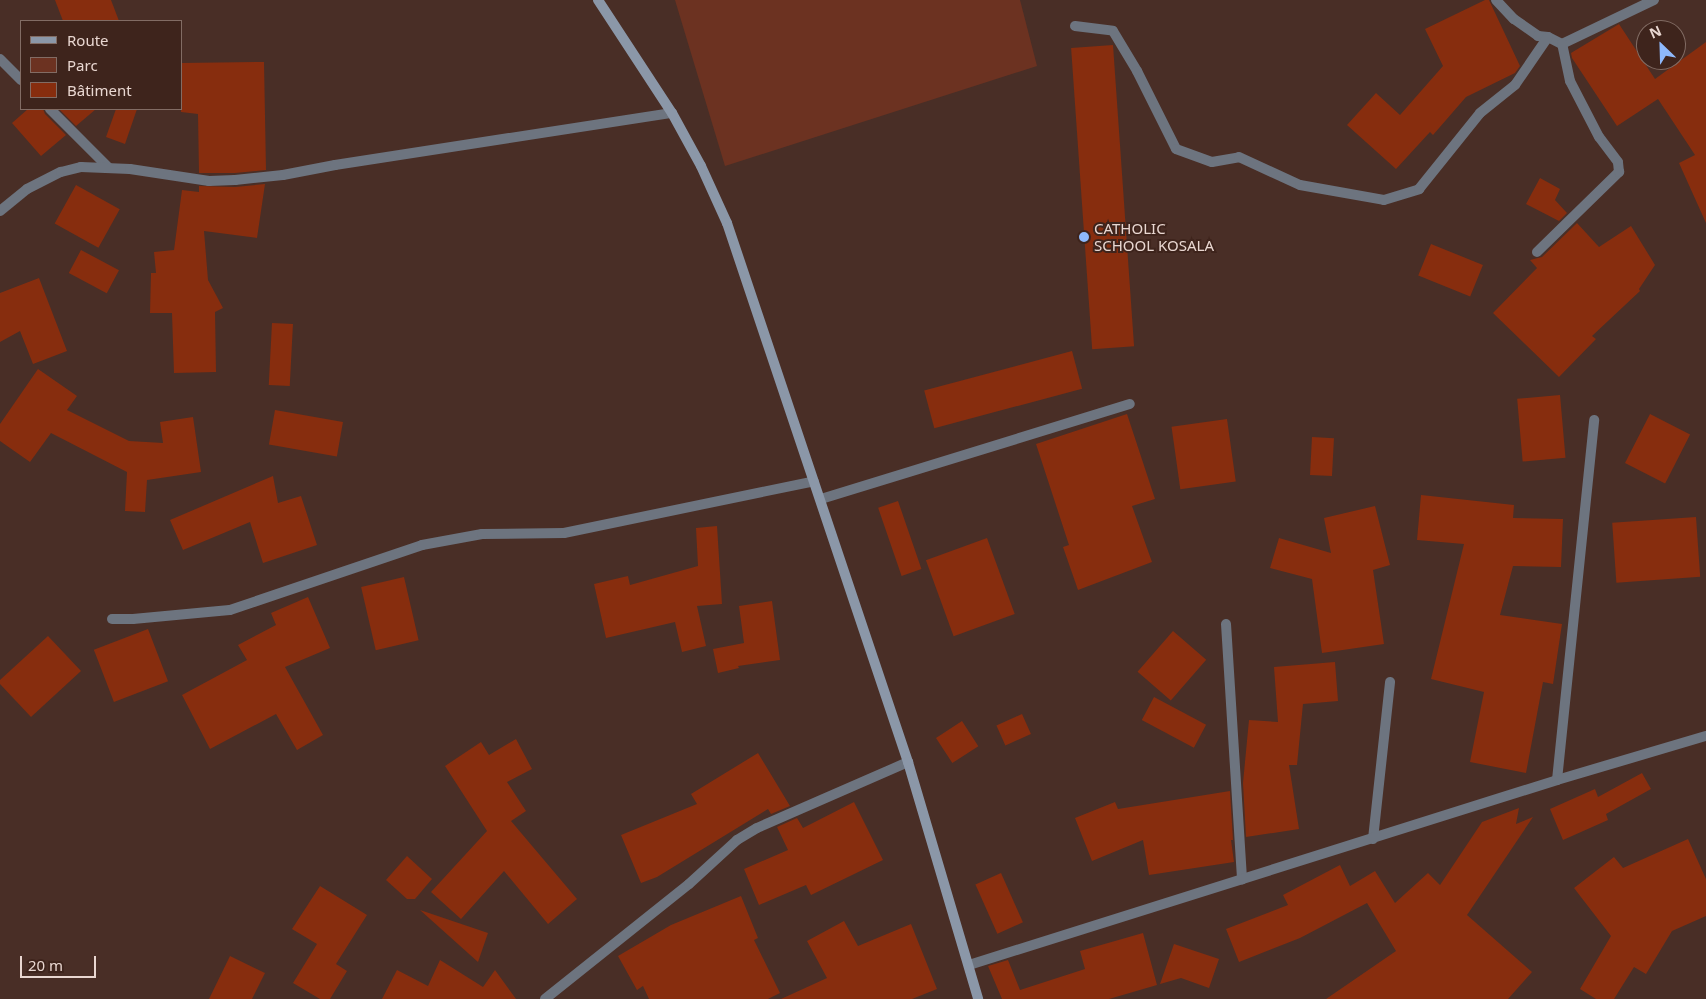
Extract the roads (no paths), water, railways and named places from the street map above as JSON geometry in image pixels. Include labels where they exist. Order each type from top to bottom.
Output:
[{"type":"main road","points":[[598,0],[672,113],[701,166],[727,223],[908,762],[978,999]]},
{"type":"street","points":[[1496,0],[1514,19],[1538,36],[1548,37],[1562,44]]},
{"type":"street","points":[[1562,44],[1654,0]]},
{"type":"street","points":[[1075,26],[1113,31],[1137,71],[1176,149],[1212,162],[1239,157],[1300,185],[1384,200],[1419,189],[1480,113],[1515,85],[1548,37]]},
{"type":"street","points":[[1537,252],[1619,172],[1618,162],[1599,137],[1570,81],[1562,44]]},
{"type":"street","points":[[0,59],[20,79]]},
{"type":"street","points":[[51,110],[109,168]]},
{"type":"street","points":[[0,211],[28,189],[61,172],[81,168],[109,168],[209,181],[254,178],[672,113]]},
{"type":"street","points":[[821,499],[1130,404]]},
{"type":"street","points":[[1557,780],[1594,420]]},
{"type":"street","points":[[112,618],[133,619],[230,610],[422,544],[482,534],[564,533],[814,480]]},
{"type":"street","points":[[1226,624],[1242,880]]},
{"type":"street","points":[[1373,839],[1390,682]]},
{"type":"street","points":[[969,965],[1557,780],[1706,736]]},
{"type":"street","points":[[545,999],[688,884],[737,840],[756,828],[908,762]]},
{"type":"place","name":"CATHOLIC SCHOOL KOSALA","points":[[1084,237]]}]
